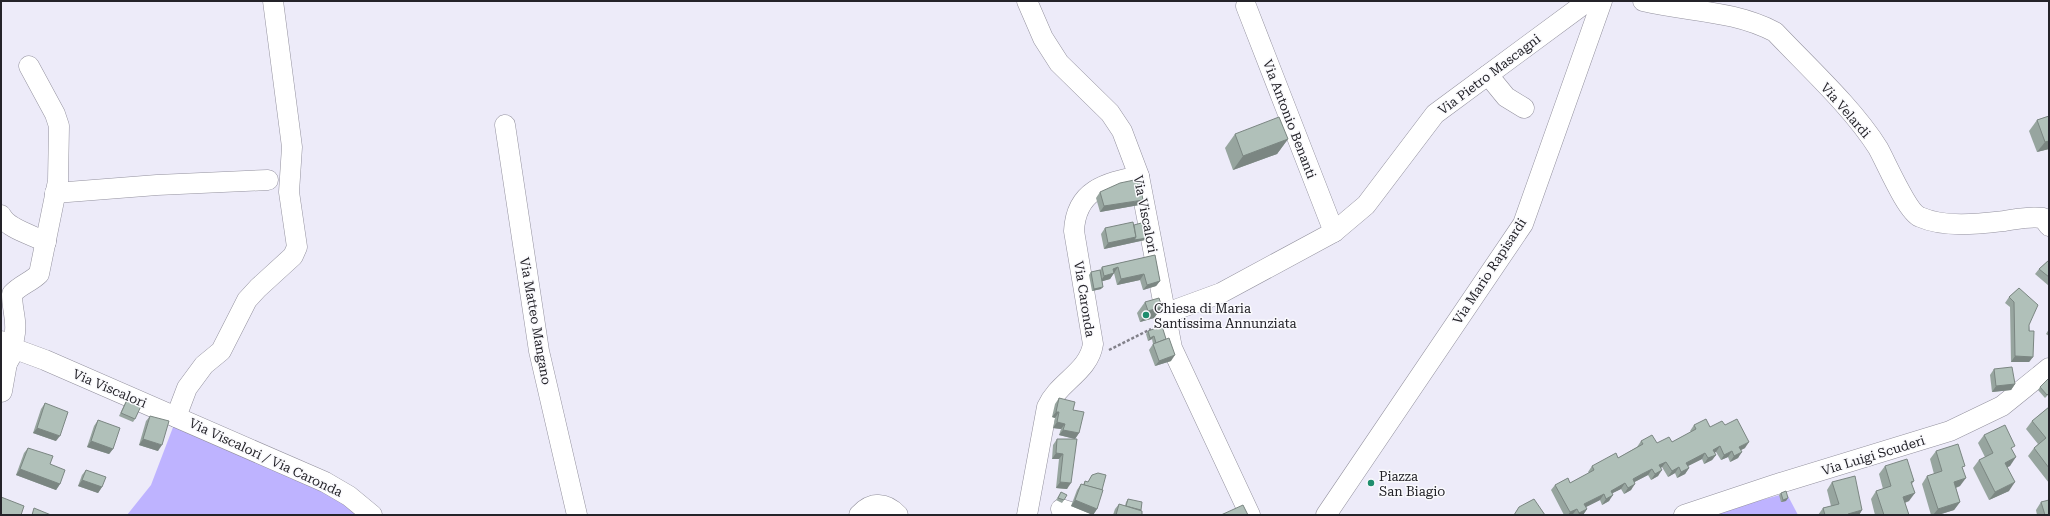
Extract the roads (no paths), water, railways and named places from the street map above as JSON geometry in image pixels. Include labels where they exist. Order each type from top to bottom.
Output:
[{"type":"main road","points":[[1,391],[4,350]]},
{"type":"street","points":[[176,417],[187,388],[204,365],[221,351],[247,300],[293,256],[297,247],[289,192],[292,147],[273,1]]},
{"type":"street","name":"Via Viscalori","points":[[1027,1],[1043,38],[1059,63],[1110,114],[1122,131],[1139,176],[1172,348],[1250,515]]},
{"type":"street","name":"Via Pietro Mascagni","points":[[1165,317],[1172,311],[1221,293],[1334,232],[1366,205],[1435,114],[1588,1]]},
{"type":"street","name":"Via Mario Rapisardi","points":[[1326,515],[1523,224],[1602,1]]},
{"type":"street","name":"Via Velardi","points":[[1643,1],[1665,6],[1734,16],[1756,22],[1776,32],[1865,128],[1905,198],[1919,217],[1940,222],[1974,224],[2033,216],[2043,218],[2049,226]]},
{"type":"street","name":"Via Antonio Benanti","points":[[1246,6],[1334,232]]},
{"type":"street","points":[[4,350],[14,338],[17,324],[12,305],[12,294],[19,286],[35,278],[39,274],[58,182],[59,126],[55,114],[29,66]]},
{"type":"street","points":[[1488,75],[1506,97],[1524,108]]},
{"type":"street","name":"Via Matteo Mangano","points":[[505,125],[539,351],[577,515]]},
{"type":"street","name":"Via Caronda","points":[[1027,515],[1047,407],[1054,393],[1087,363],[1092,354],[1093,344],[1074,231],[1075,217],[1080,205],[1090,194],[1116,181],[1139,176]]},
{"type":"street","points":[[56,193],[157,184],[268,180]]},
{"type":"street","points":[[1,215],[10,224],[46,242]]},
{"type":"street","name":"Via Viscalori","points":[[4,350],[25,358],[44,360],[176,417]]},
{"type":"street","name":"Via Luigi Scuderi","points":[[1684,515],[1777,484],[1950,431],[2002,406],[2049,368]]},
{"type":"street","name":"Via Viscalori / Via Caronda","points":[[176,417],[325,482],[349,496],[372,515]]},
{"type":"street","points":[[859,515],[864,510],[882,504],[890,507],[898,515]]},
{"type":"street","points":[[1062,509],[1080,515]]},
{"type":"place","name":"Chiesa di Maria Santissima Annunziata","points":[[1146,315]]},
{"type":"place","name":"Piazza San Biagio","points":[[1371,483]]}]
